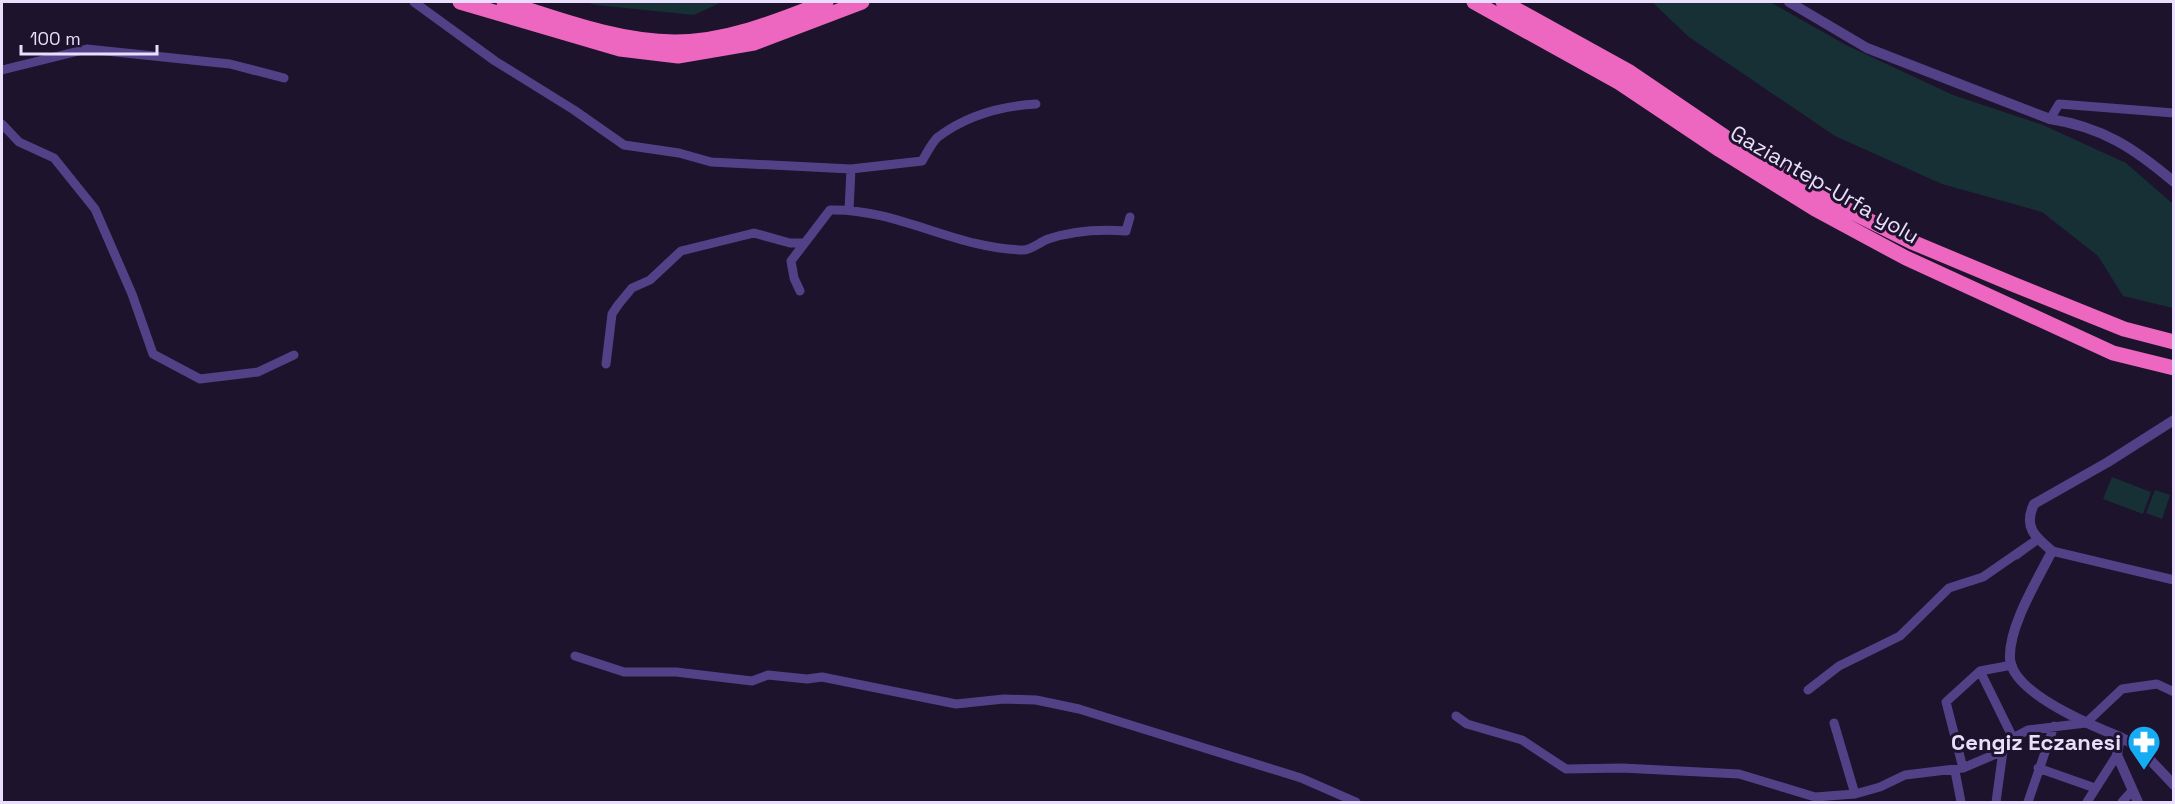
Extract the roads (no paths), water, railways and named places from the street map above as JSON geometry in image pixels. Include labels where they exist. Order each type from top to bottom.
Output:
[{"type":"highway","points":[[460,2],[620,49],[678,56],[754,43],[862,2]]},
{"type":"highway","points":[[504,2],[623,36],[678,42],[751,30],[826,2]]},
{"type":"highway","name":"Gaziantep-Urfa yolu","points":[[1474,2],[1620,83],[1720,150],[1815,209],[1906,258],[2113,353],[2174,368]]},
{"type":"highway","name":"Gaziantep-Urfa yolu","points":[[1503,2],[1628,72],[1728,139],[1822,197],[1912,242],[2004,280],[2124,329],[2174,342]]},
{"type":"street","points":[[414,2],[485,54],[574,110],[624,145],[679,153],[711,162],[851,169],[922,161],[936,138],[968,120],[1010,106],[1036,104]]},
{"type":"street","points":[[1789,2],[1868,48],[2050,119],[2074,123],[2111,138],[2143,155],[2174,182]]},
{"type":"street","points":[[2,70],[87,49],[230,64],[284,78]]},
{"type":"street","points":[[2050,119],[2059,104],[2174,113]]},
{"type":"street","points":[[2,124],[19,142],[54,159],[95,209],[132,294],[153,354],[200,379],[258,372],[294,355]]},
{"type":"street","points":[[849,210],[851,169]]},
{"type":"street","points":[[800,291],[794,278],[791,261],[802,243],[830,210],[849,210],[892,218],[954,240],[1025,250],[1048,239],[1072,233],[1126,231],[1130,217]]},
{"type":"street","points":[[606,364],[612,314],[632,288],[650,280],[681,251],[754,233],[790,243],[802,243]]},
{"type":"street","points":[[2174,420],[2108,462],[2034,504],[2028,516],[2031,532],[2052,551],[2174,580]]},
{"type":"street","points":[[2016,555],[2038,539]]},
{"type":"street","points":[[1808,690],[1839,666],[1900,636],[1949,588],[1983,578],[2038,539]]},
{"type":"street","points":[[2052,551],[2022,613],[2010,658],[2015,675],[2028,688],[2086,723],[2120,736],[2137,746],[2174,786]]},
{"type":"street","points":[[575,656],[624,672],[676,672],[752,681],[768,675],[807,679],[822,677],[956,704],[1004,699],[1036,700],[1141,726],[1301,778],[1356,802]]},
{"type":"street","points":[[1960,802],[1959,769],[1946,702],[1980,671],[2012,665]]},
{"type":"street","points":[[1980,671],[2013,738]]},
{"type":"street","points":[[1996,802],[2003,751],[2013,738],[2028,730],[2086,723],[2122,689],[2157,684],[2174,692]]},
{"type":"street","points":[[1456,716],[1467,724],[1522,740],[1566,769],[1622,768],[1739,774],[1815,797],[1855,794],[1880,787],[1905,775],[1959,769],[2003,751]]},
{"type":"street","points":[[1834,723],[1855,794]]},
{"type":"street","points":[[2028,802],[2054,726]]},
{"type":"street","points":[[2120,736],[2118,755],[2138,802]]},
{"type":"street","points":[[2087,802],[2118,755]]},
{"type":"street","points":[[2038,768],[2095,788]]},
{"type":"street","points":[[2122,802],[2132,791]]},
{"type":"place","name":"Cengiz Eczanesi","points":[[2144,771]]}]
